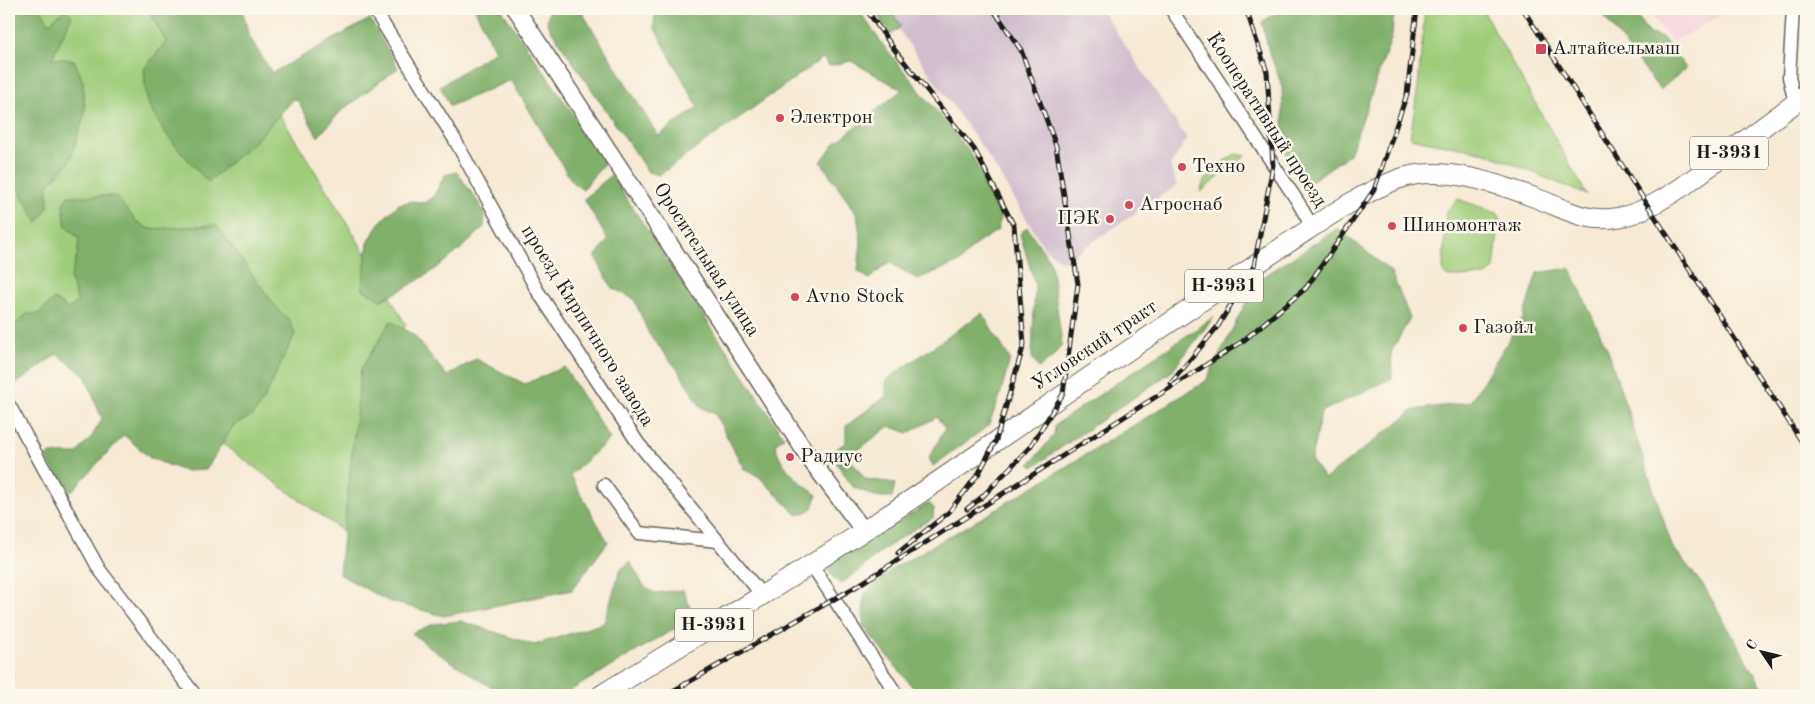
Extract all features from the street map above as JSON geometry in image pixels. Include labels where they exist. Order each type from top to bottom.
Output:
[{"type":"highway","name":"Угловский тракт","points":[[601,695],[864,531],[1063,394],[1312,227],[1374,190],[1398,179],[1418,173],[1456,175],[1537,198],[1576,216],[1601,219],[1623,217],[1665,198],[1692,180],[1800,99]]},
{"type":"main road","name":"Оросительная улица","points":[[516,9],[812,462],[864,531]]},
{"type":"street","name":"проезд Кирпичного завода","points":[[374,9],[455,140],[537,290],[638,443],[762,595]]},
{"type":"street","name":"Кооперативный проезд","points":[[1171,9],[1298,202],[1312,227]]},
{"type":"street","points":[[1793,9],[1789,77],[1800,99]]},
{"type":"street","points":[[9,405],[99,570],[195,695]]},
{"type":"street","points":[[604,485],[639,533],[718,540]]},
{"type":"street","points":[[811,564],[894,694]]},
{"type":"shaded area","points":[[884,9],[1101,9],[1187,139],[1170,166],[1177,185],[1063,262],[1045,249],[986,153]]},
{"type":"shaded area","points":[[1647,9],[1724,9],[1726,13],[1672,42]]},
{"type":"green space","points":[[9,9],[214,9],[352,231],[406,325],[360,385],[384,561],[61,327],[9,360]]},
{"type":"green space","points":[[9,9],[41,9],[49,23],[66,9],[72,16],[52,58],[74,60],[83,81],[85,113],[69,163],[48,185],[48,207],[38,223],[9,173],[11,156],[9,154]]},
{"type":"green space","points":[[148,9],[242,9],[249,36],[272,73],[370,19],[398,68],[341,111],[318,137],[298,101],[294,99],[255,141],[208,182],[169,137],[148,103],[144,69],[166,42]]},
{"type":"green space","points":[[475,9],[501,9],[606,162],[583,190],[573,183],[511,80],[450,106],[440,86],[495,51]]},
{"type":"green space","points":[[549,9],[580,9],[658,136],[698,107],[654,27],[655,9],[858,9],[883,45],[971,154],[1001,212],[998,230],[975,245],[960,262],[917,279],[889,262],[869,279],[858,271],[861,241],[857,215],[821,162],[834,144],[902,90],[851,61],[829,66],[823,58],[659,175],[648,172],[547,24]]},
{"type":"green space","points":[[873,9],[890,9],[901,26],[891,35]]},
{"type":"green space","points":[[1282,9],[1394,9],[1392,36],[1350,154],[1310,182],[1284,151],[1282,86],[1268,48],[1262,22]]},
{"type":"green space","points":[[1425,9],[1482,9],[1587,195],[1486,153],[1410,138],[1418,87]]},
{"type":"green space","points":[[1598,9],[1632,9],[1649,34],[1662,37],[1686,68],[1660,90]]},
{"type":"green space","points":[[1235,154],[1245,156],[1200,192],[1209,175]]},
{"type":"green space","points":[[457,172],[485,212],[484,227],[461,249],[409,286],[381,300],[362,289],[368,243],[379,223],[399,204],[413,201],[424,203],[433,197],[445,175]]},
{"type":"green space","points":[[611,175],[784,437],[775,444],[781,460],[797,479],[817,495],[815,503],[809,511],[797,515],[758,476],[744,469],[715,414],[701,407],[678,370],[649,334],[634,299],[612,288],[595,257],[608,240],[584,199]]},
{"type":"green space","points":[[68,196],[116,196],[137,222],[149,229],[216,225],[279,311],[289,319],[295,334],[263,401],[253,415],[233,426],[206,470],[184,471],[150,458],[124,435],[69,494],[45,457],[51,454],[76,454],[91,438],[102,419],[85,375],[57,354],[12,387],[9,386],[9,330],[27,314],[38,314],[54,299],[68,309],[78,302],[70,279],[77,256],[79,238],[66,227],[63,204]]},
{"type":"green space","points":[[1458,199],[1497,213],[1500,217],[1494,268],[1486,276],[1449,277],[1444,273],[1446,212]]},
{"type":"green space","points":[[1027,227],[1051,263],[1062,344],[1052,358],[1039,368],[1032,358],[1035,284],[1020,234]]},
{"type":"green space","points":[[1338,228],[1391,272],[1410,318],[1391,352],[1392,378],[1321,412],[1311,460],[1325,479],[1414,410],[1470,402],[1523,318],[1537,273],[1570,268],[1608,351],[1672,546],[1705,588],[1767,695],[919,695],[863,626],[864,594],[894,568],[990,513],[1206,381],[1257,281]]},
{"type":"green space","points":[[982,313],[1010,359],[999,399],[988,426],[933,466],[929,458],[945,429],[937,417],[908,433],[889,426],[849,457],[865,479],[895,483],[892,497],[877,497],[853,487],[830,454],[846,442],[846,426],[886,396],[886,380]]},
{"type":"green space","points":[[1214,317],[1171,372],[1033,467],[1030,464],[1054,435],[1055,425]]},
{"type":"green space","points":[[391,321],[414,335],[447,376],[476,359],[525,384],[564,367],[610,439],[570,475],[608,542],[572,590],[444,616],[388,601],[339,574],[361,369]]},
{"type":"green space","points":[[929,503],[934,508],[933,518],[893,543],[840,584],[830,574],[827,559],[841,549],[854,549]]},
{"type":"green space","points":[[630,562],[644,586],[654,593],[683,590],[694,617],[563,695],[503,695],[432,649],[412,633],[433,624],[461,621],[534,645],[604,623],[620,570]]},
{"type":"railway","points":[[866,9],[894,49],[974,149],[1014,226],[1024,344],[996,440],[979,473],[949,512],[898,553]]},
{"type":"railway","points":[[967,509],[982,497],[1030,447],[1063,394],[1078,284],[1056,146],[1021,50],[993,9]]},
{"type":"railway","points":[[1171,383],[1218,326],[1254,266],[1273,165],[1267,72],[1246,9]]},
{"type":"railway","points":[[666,695],[857,586],[1165,391],[1243,341],[1306,288],[1374,190],[1407,94],[1417,9]]},
{"type":"railway","points":[[1523,9],[1648,206],[1806,448]]},
{"type":"place","name":"Алтайсельмаш","points":[[1541,49]]},
{"type":"place","name":"Электрон","points":[[780,118]]},
{"type":"place","name":"Техно","points":[[1182,167]]},
{"type":"place","name":"Агроснаб","points":[[1129,205]]},
{"type":"place","name":"ПЭК","points":[[1110,219]]},
{"type":"place","name":"Шиномонтаж","points":[[1392,226]]},
{"type":"place","name":"Avno Stoсk","points":[[795,297]]},
{"type":"place","name":"Газойл","points":[[1463,328]]},
{"type":"place","name":"Радиус","points":[[790,457]]}]
